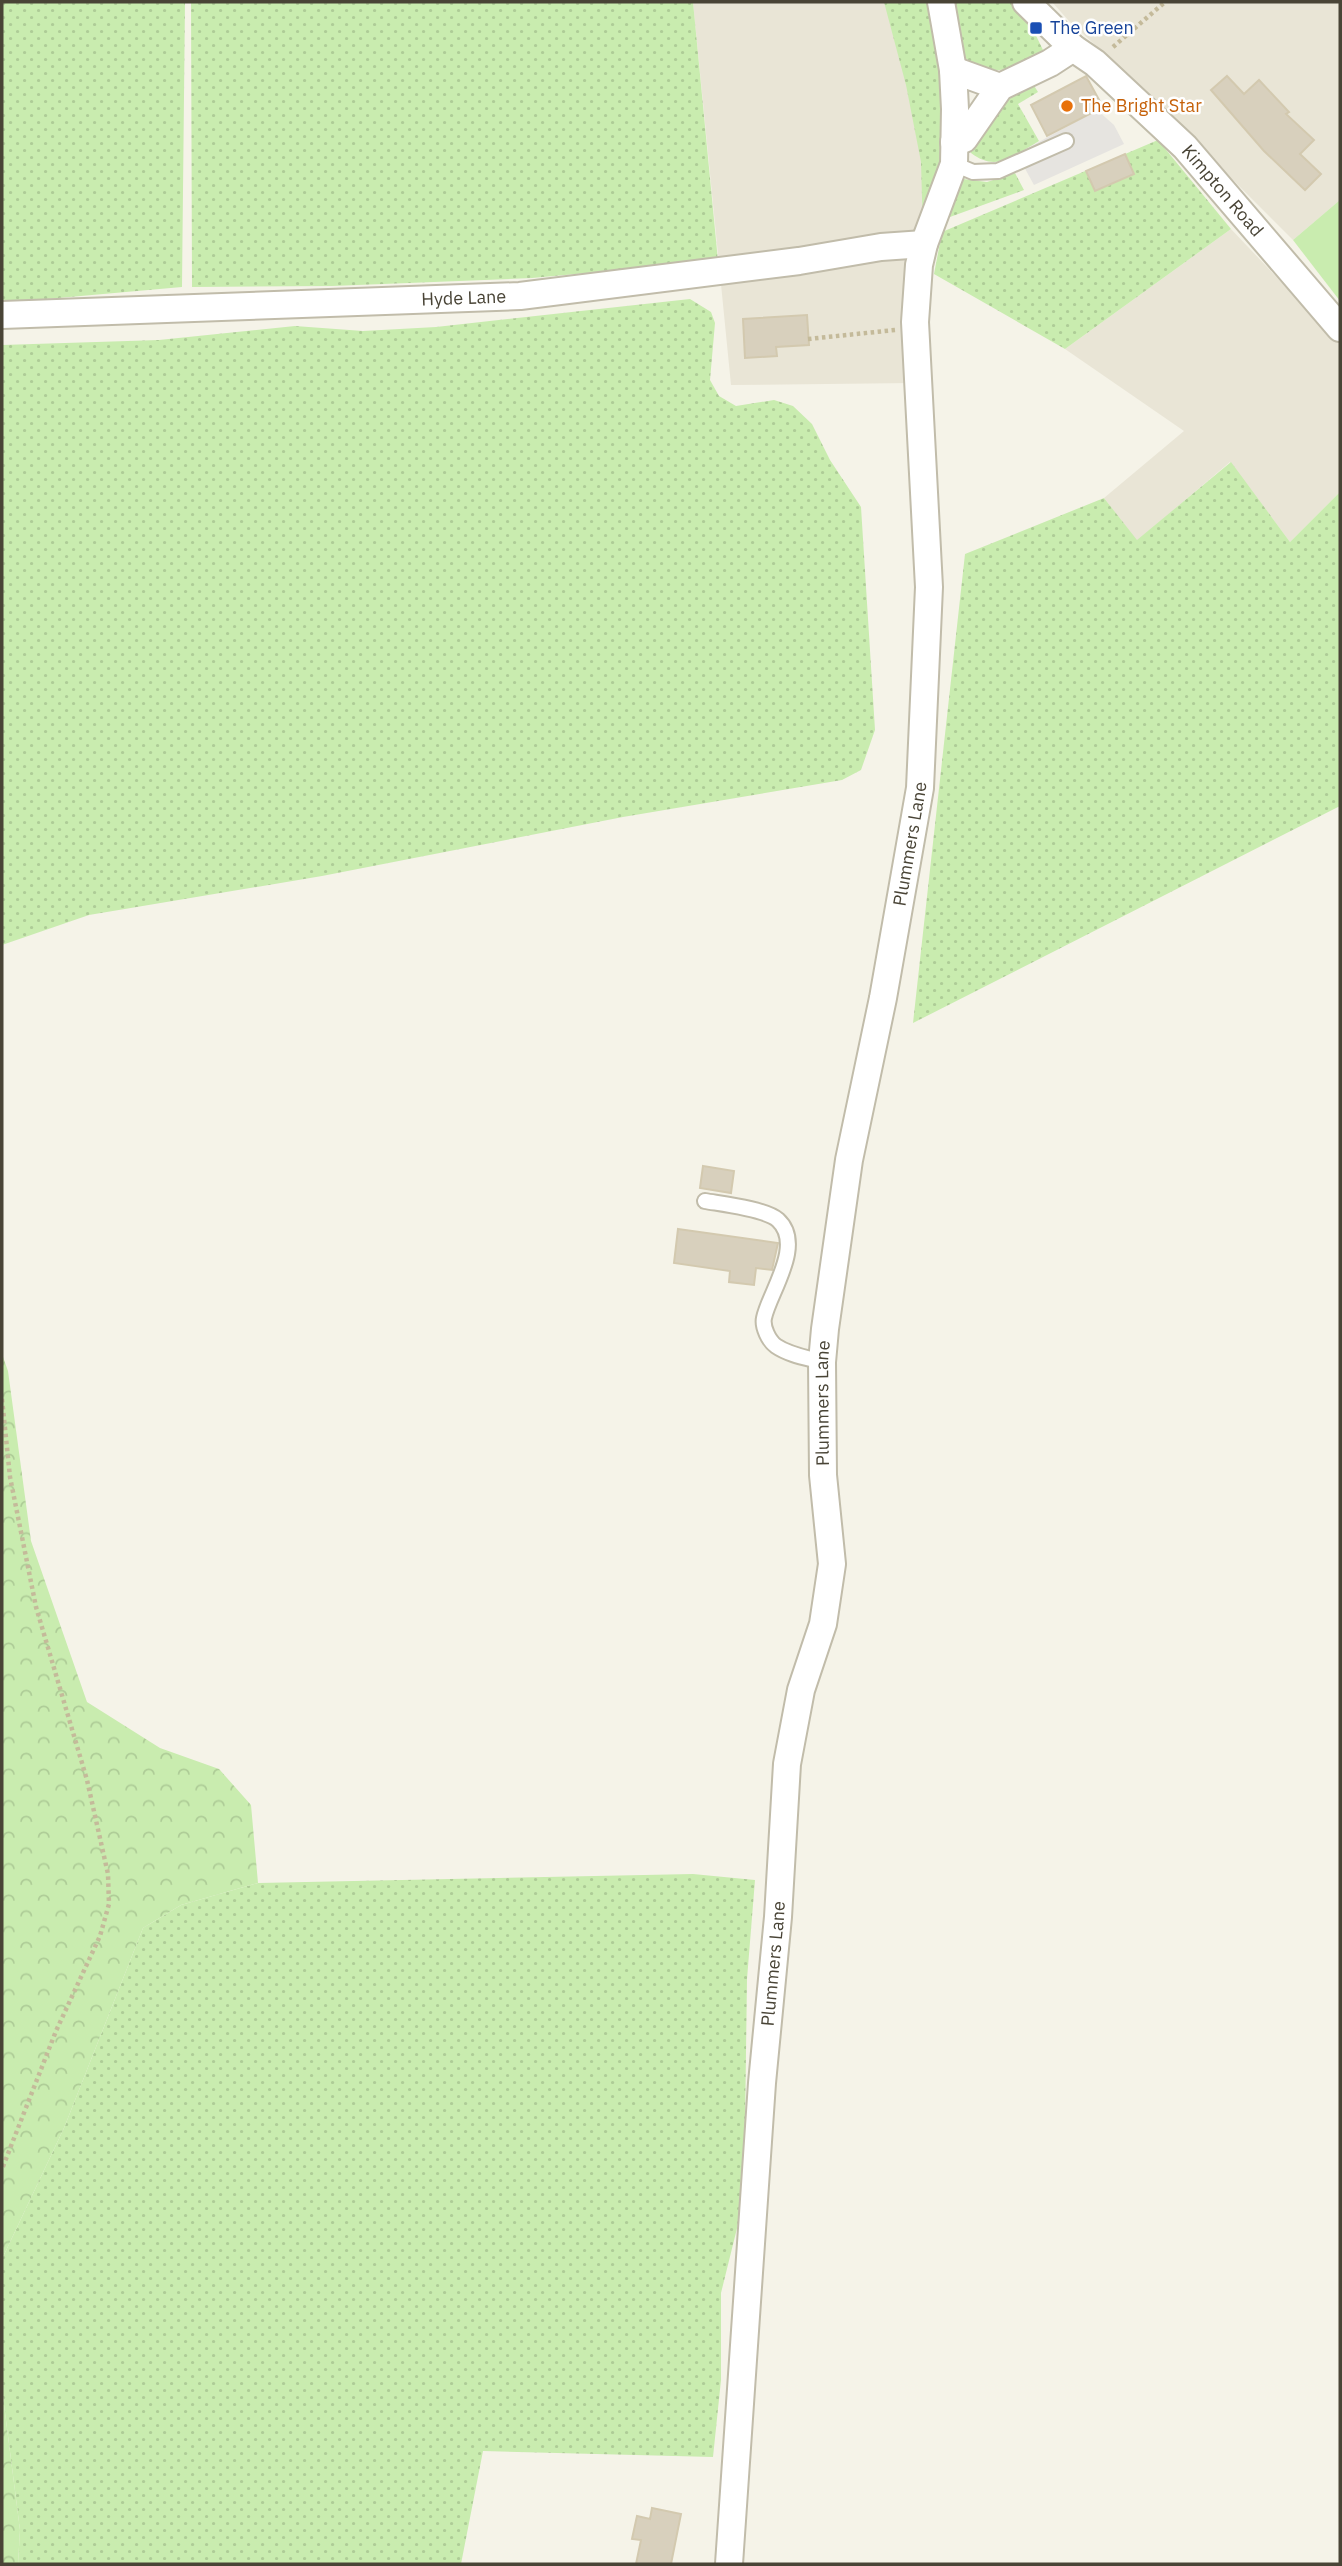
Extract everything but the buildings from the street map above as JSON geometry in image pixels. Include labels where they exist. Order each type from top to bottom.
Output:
[{"type":"street","points":[[941,2],[953,69],[954,153]]},
{"type":"street","name":"Kimpton Road","points":[[1026,2],[1185,147],[1340,328]]},
{"type":"street","points":[[924,244],[954,153],[1000,87],[1050,63],[1073,47]]},
{"type":"street","points":[[953,69],[1000,87]]},
{"type":"street","name":"Hyde Lane","points":[[2,314],[520,296],[799,261],[881,247],[924,244]]},
{"type":"street","name":"Plummers Lane","points":[[729,2564],[787,1764],[801,1690],[823,1624],[832,1564],[823,1475],[822,1362],[849,1160],[883,998],[920,788],[929,587],[915,323],[919,265],[924,244]]},
{"type":"lane","points":[[954,153],[973,172],[998,171],[1066,141]]},
{"type":"lane","points":[[705,1201],[755,1210],[778,1220],[786,1235],[786,1261],[764,1319],[766,1332],[773,1345],[822,1362]]},
{"type":"path","points":[[1095,63],[1165,2]]},
{"type":"path","points":[[808,339],[895,330]]},
{"type":"path","points":[[2,1399],[10,1477],[36,1606],[87,1780],[108,1874],[109,1905],[100,1936],[56,2031],[2,2169]]},
{"type":"shaded area","points":[[693,2],[933,2],[913,383],[731,385]]},
{"type":"shaded area","points":[[1052,2],[1340,2],[1340,200],[1293,240]]},
{"type":"shaded area","points":[[1097,110],[1114,125],[1124,144],[1034,185],[1017,154]]},
{"type":"shaded area","points":[[1231,229],[1340,344],[1340,492],[1290,542],[1230,462],[1137,541],[1104,498],[1184,431],[1065,349]]},
{"type":"green space","points":[[2,2],[185,2],[182,287],[2,303]]},
{"type":"green space","points":[[191,2],[693,2],[718,261],[532,278],[332,286],[192,287]]},
{"type":"green space","points":[[884,2],[933,2],[943,69],[944,159],[923,234],[921,162],[906,85]]},
{"type":"green space","points":[[950,2],[1015,2],[1026,15],[1043,50],[1035,58],[1014,68],[989,70],[977,67],[961,51]]},
{"type":"green space","points":[[1033,84],[1038,92],[1018,104],[1039,141],[998,162],[980,159],[971,153],[970,142],[1002,98]]},
{"type":"green space","points":[[1158,140],[1231,229],[1065,349],[934,274],[942,232]]},
{"type":"green space","points":[[1015,173],[1024,190],[939,221],[955,186],[963,179],[987,182]]},
{"type":"green space","points":[[1340,200],[1340,301],[1293,240]]},
{"type":"green space","points":[[690,299],[711,312],[715,323],[710,380],[719,396],[736,406],[774,400],[793,406],[812,424],[830,460],[861,507],[875,730],[861,770],[842,780],[623,817],[322,876],[89,915],[2,945],[2,345],[159,340],[295,326],[363,331],[436,327]]},
{"type":"green space","points":[[1231,462],[1290,542],[1340,492],[1340,806],[913,1023],[965,554],[1104,498],[1137,540]]},
{"type":"green space","points":[[2,1354],[8,1371],[31,1541],[87,1702],[160,1748],[219,1769],[251,1805],[258,1883],[181,1905],[143,1928],[64,2128],[2,2259]]},
{"type":"green space","points":[[693,1874],[755,1880],[747,1979],[744,2200],[721,2293],[721,2380],[713,2457],[483,2451],[461,2564],[18,2564],[20,2530],[2,2389],[2,2259],[64,2128],[143,1928],[181,1905],[258,1883]]},
{"type":"green space","points":[[2,2389],[20,2530],[18,2564],[2,2564]]},
{"type":"place","name":"The Green","points":[[1036,28]]},
{"type":"place","name":"The Bright Star","points":[[1067,106]]}]
